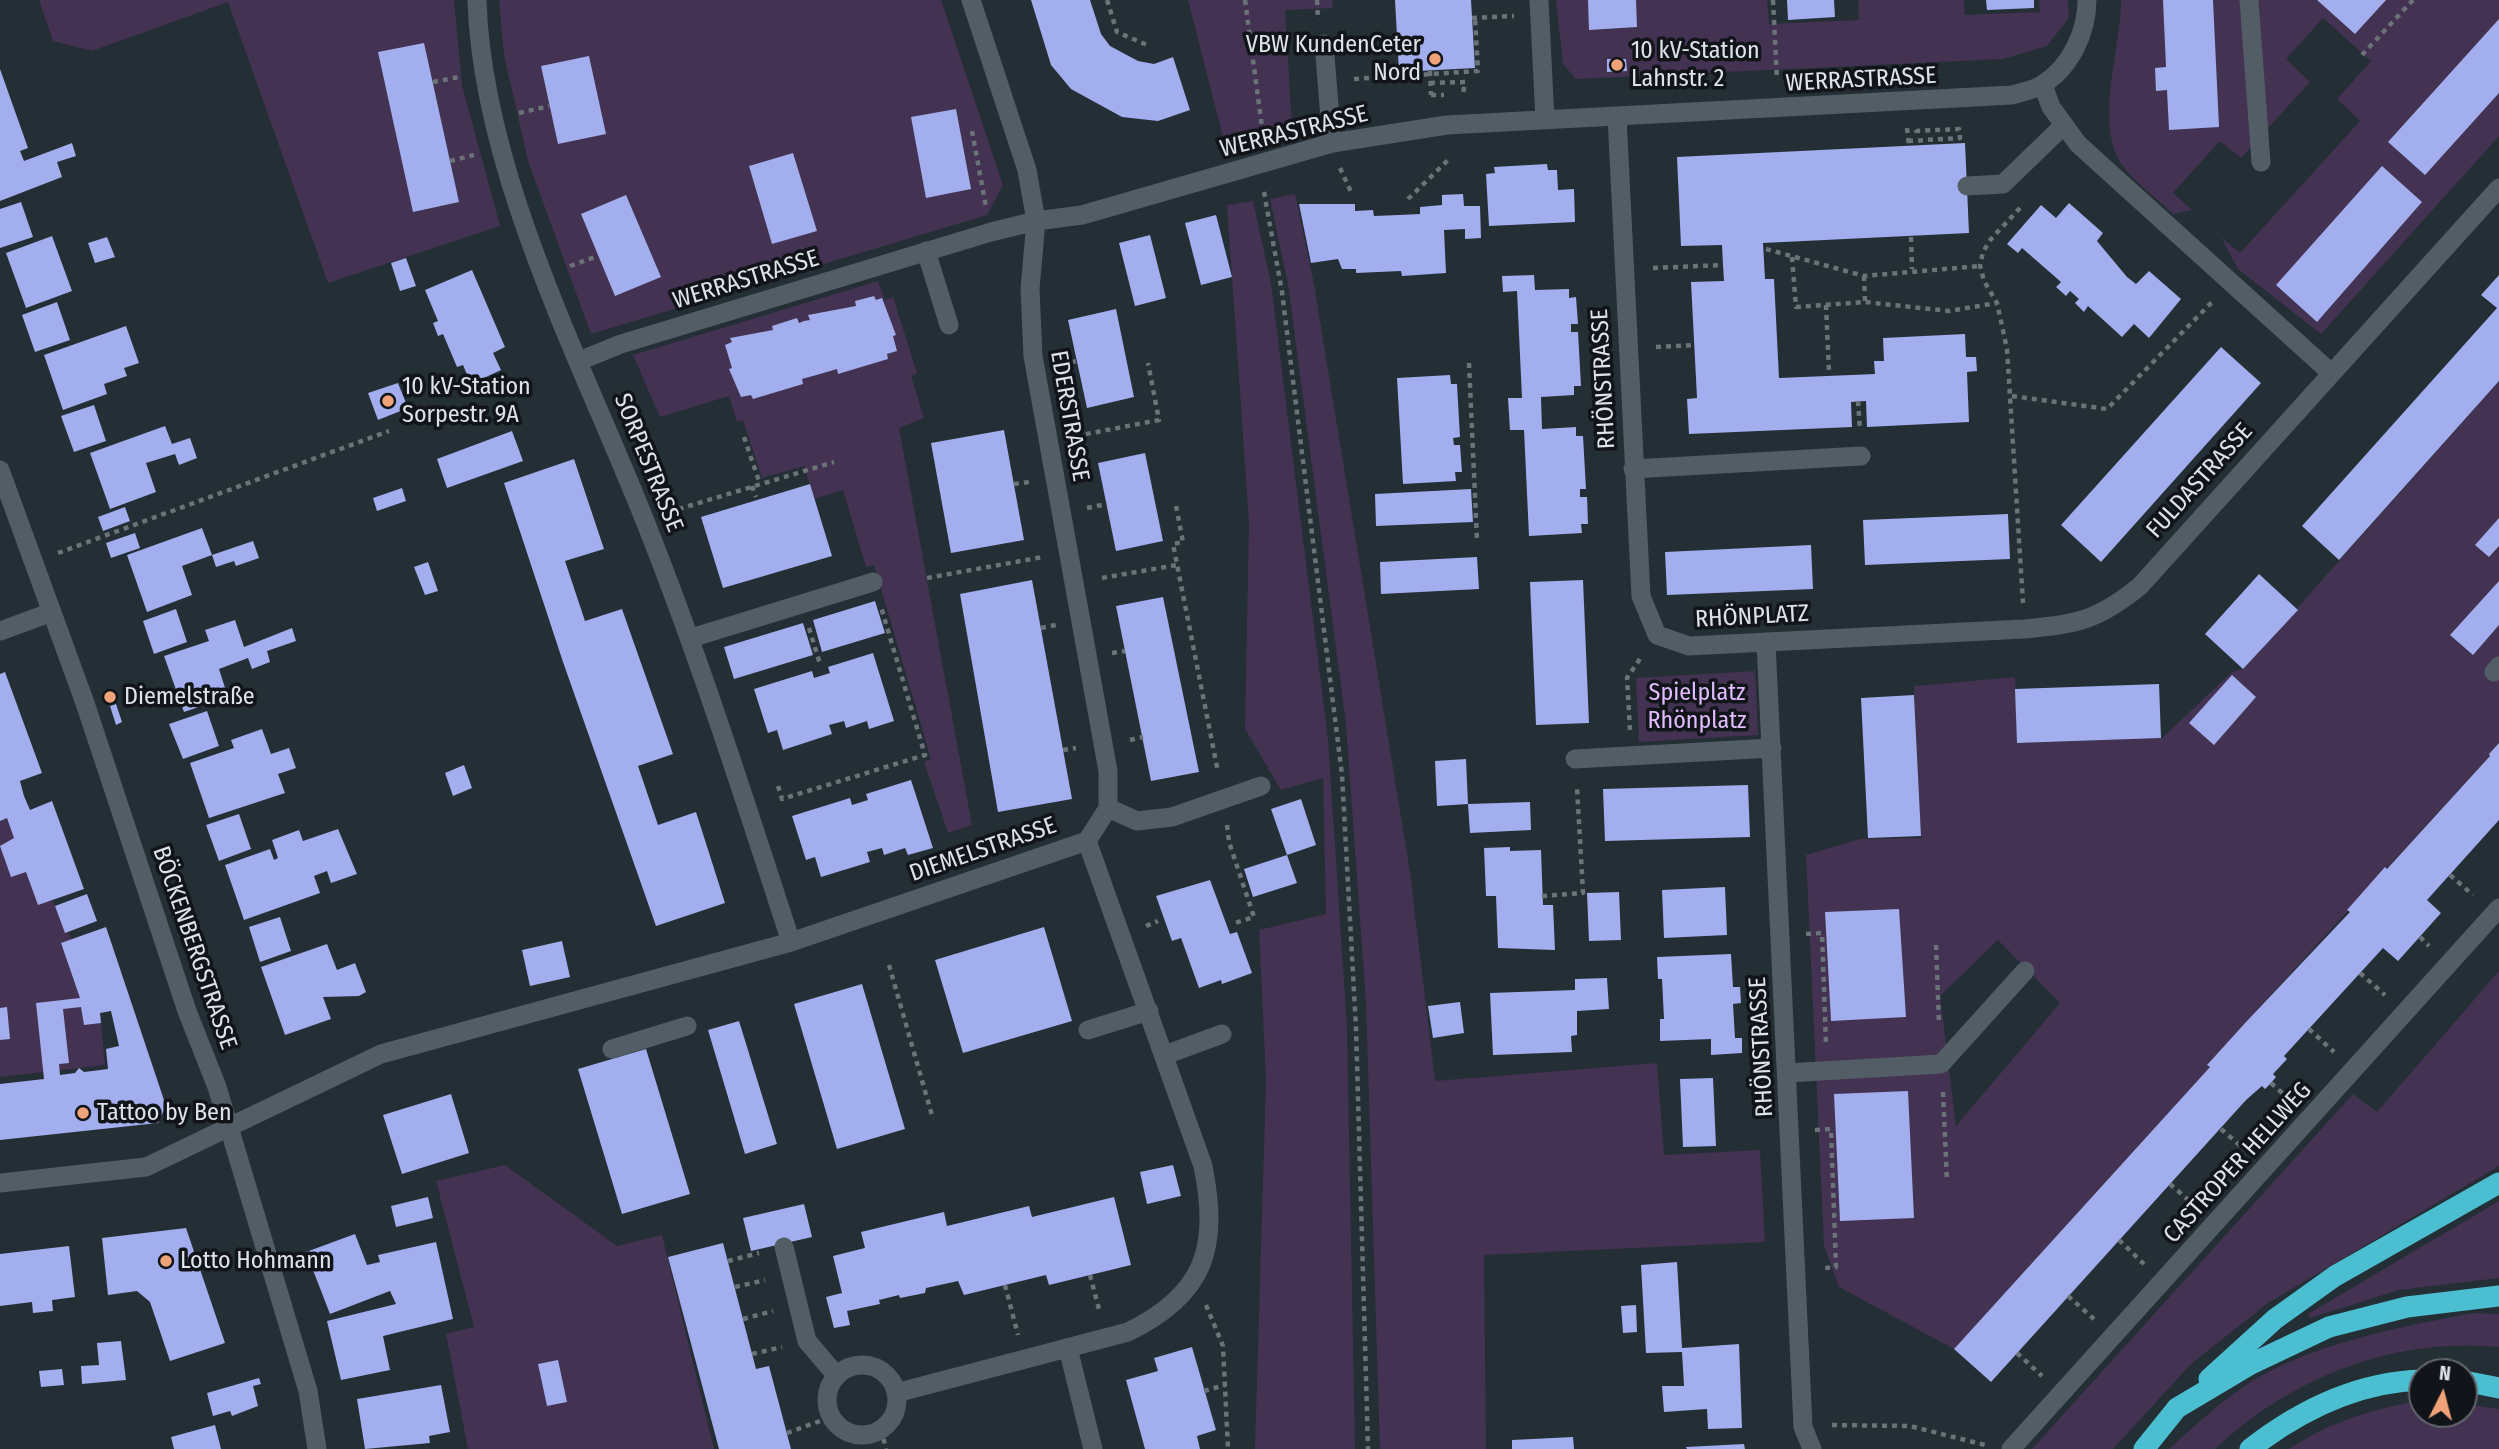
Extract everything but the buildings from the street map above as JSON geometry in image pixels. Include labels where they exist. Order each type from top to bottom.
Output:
[{"type":"highway","points":[[2144,1449],[2177,1408],[2275,1319],[2335,1276],[2499,1183]]},
{"type":"highway","points":[[2177,1408],[2251,1364],[2329,1327],[2407,1307],[2499,1296]]},
{"type":"highway","points":[[2478,1379],[2499,1378]]},
{"type":"highway","points":[[2250,1449],[2312,1407],[2357,1390],[2408,1382]]},
{"type":"highway","points":[[2478,1383],[2499,1388]]},
{"type":"street","name":"SORPESTRASSE","points":[[477,0],[484,71],[502,148],[543,276],[645,519],[691,638],[791,942]]},
{"type":"street","name":"EDERSTRASSE","points":[[971,0],[1027,170],[1036,221],[1030,289],[1033,356],[1108,771],[1108,808]]},
{"type":"street","name":"WERRASTRASSE","points":[[579,361],[621,344],[991,232],[1036,221],[1082,215],[1332,144],[1447,125],[2012,95],[2043,85],[2064,65],[2078,42],[2085,23],[2087,0]]},
{"type":"street","points":[[2249,0],[2261,162]]},
{"type":"street","points":[[1539,7],[1545,120]]},
{"type":"street","points":[[1324,44],[1332,144]]},
{"type":"street","points":[[2043,85],[2051,107],[2078,144],[2330,372]]},
{"type":"street","name":"RHÖNSTRASSE","points":[[1617,117],[1641,596],[1657,635]]},
{"type":"street","points":[[1967,186],[2003,184],[2064,125]]},
{"type":"street","name":"FULDASTRASSE","points":[[1852,637],[2078,624],[2114,607],[2140,586],[2330,372],[2499,188]]},
{"type":"street","points":[[926,251],[949,325]]},
{"type":"street","points":[[1633,469],[1861,456]]},
{"type":"street","name":"BÖCKENBERGSTRASSE","points":[[0,470],[52,612],[230,1129],[308,1391],[317,1449]]},
{"type":"street","points":[[691,638],[873,582]]},
{"type":"street","points":[[0,631],[52,612]]},
{"type":"street","name":"RHÖNPLATZ","points":[[1657,635],[1689,646],[1852,637]]},
{"type":"street","name":"RHÖNSTRASSE","points":[[1766,642],[1803,1427],[1812,1449]]},
{"type":"street","points":[[1575,759],[1772,748]]},
{"type":"street","points":[[1087,841],[1108,808],[1137,821],[1172,817],[1261,786]]},
{"type":"street","name":"DIEMELSTRASSE","points":[[0,1182],[146,1167],[230,1129],[284,1099],[381,1054],[791,942],[1087,841],[1203,1166],[1211,1208],[1208,1250],[1188,1287],[1160,1317],[1128,1332],[896,1393]]},
{"type":"street","name":"CASTROPER HELLWEG","points":[[2004,1448],[2499,908]]},
{"type":"street","points":[[1787,1073],[1941,1064],[2025,971]]},
{"type":"street","points":[[1088,1030],[1149,1011]]},
{"type":"street","points":[[612,1049],[687,1026]]},
{"type":"street","points":[[1165,1055],[1222,1034]]},
{"type":"street","points":[[784,1247],[807,1341],[836,1375]]},
{"type":"street","points":[[1068,1348],[1094,1449]]},
{"type":"street","points":[[864,1364],[878,1368],[890,1378],[896,1393],[896,1410],[881,1429],[866,1435],[850,1433],[831,1417],[826,1399],[836,1375],[850,1366],[864,1364]]},
{"type":"path","points":[[1107,0],[1117,32],[1146,45]]},
{"type":"path","points":[[1245,0],[1263,139]]},
{"type":"path","points":[[1773,0],[1778,108]]},
{"type":"path","points":[[2362,55],[2413,0]]},
{"type":"path","points":[[1326,80],[1478,71],[1474,18],[1539,7]]},
{"type":"path","points":[[1430,72],[1430,83],[1430,93],[1465,94],[1465,82],[1430,83]]},
{"type":"path","points":[[1907,128],[1908,143],[1960,138],[1959,129],[1916,131],[1915,102]]},
{"type":"path","points":[[972,131],[991,232]]},
{"type":"path","points":[[1408,199],[1450,159]]},
{"type":"path","points":[[1265,198],[1282,292],[1342,775],[1356,1028],[1368,1449]]},
{"type":"path","points":[[2024,629],[2012,396],[2007,349],[1997,303],[1984,281],[1980,265],[1991,239],[2026,201]]},
{"type":"path","points":[[1911,237],[1912,269]]},
{"type":"path","points":[[1766,248],[1864,276],[1912,269],[1980,265]]},
{"type":"path","points":[[1792,257],[1796,307],[1865,302],[1949,312],[1997,303]]},
{"type":"path","points":[[1624,269],[1723,265]]},
{"type":"path","points":[[1864,276],[1865,302]]},
{"type":"path","points":[[2012,396],[2107,409],[2231,282]]},
{"type":"path","points":[[1826,305],[1829,372]]},
{"type":"path","points":[[1627,348],[1694,345]]},
{"type":"path","points":[[1048,442],[1159,420],[1147,363]]},
{"type":"path","points":[[1469,363],[1476,540]]},
{"type":"path","points":[[34,562],[389,431]]},
{"type":"path","points":[[744,437],[760,484]]},
{"type":"path","points":[[645,519],[834,462]]},
{"type":"path","points":[[752,486],[756,497]]},
{"type":"path","points":[[1176,506],[1183,542],[1173,544],[1224,798],[1229,842],[1254,917],[1232,925]]},
{"type":"path","points":[[927,578],[1068,552]]},
{"type":"path","points":[[1074,583],[1177,565]]},
{"type":"path","points":[[778,786],[782,799],[925,755],[873,582]]},
{"type":"path","points":[[802,605],[820,664]]},
{"type":"path","points":[[1632,755],[1627,678],[1657,635]]},
{"type":"path","points":[[1542,896],[1583,893],[1575,759]]},
{"type":"path","points":[[1822,933],[1827,1070]]},
{"type":"path","points":[[889,965],[933,1119]]},
{"type":"path","points":[[1796,1269],[1836,1267],[1831,1129]]},
{"type":"path","points":[[1090,1275],[1098,1307]]},
{"type":"path","points":[[1005,1285],[1015,1321]]},
{"type":"path","points":[[1211,1316],[1223,1346],[1228,1449]]},
{"type":"path","points":[[1204,1391],[1225,1385]]},
{"type":"path","points":[[787,1433],[831,1417]]},
{"type":"path","points":[[1803,1427],[1910,1426],[2004,1448]]},
{"type":"path","points":[[881,1429],[886,1449]]},
{"type":"green space","points":[[39,0],[454,0],[462,85],[500,226],[328,283],[228,2],[92,51],[53,41]]},
{"type":"green space","points":[[499,0],[941,0],[1003,185],[987,215],[591,334],[528,161],[504,55]]},
{"type":"green space","points":[[1188,0],[1332,0],[1333,8],[1285,10],[1292,127],[1224,141]]},
{"type":"green space","points":[[1556,0],[1767,0],[1769,24],[1859,20],[1858,0],[1964,0],[1965,15],[2040,12],[2039,0],[2068,0],[2069,18],[2047,46],[2003,59],[1576,79],[1563,64]]},
{"type":"green space","points":[[2121,0],[2499,0],[2499,136],[2321,334],[2238,269],[2221,237],[2240,253],[2360,121],[2337,99],[2371,61],[2323,18],[2286,59],[2310,82],[2241,158],[2220,141],[2173,193],[2192,210],[2173,214],[2126,170],[2116,153],[2111,133],[2109,110]]},
{"type":"green space","points":[[1295,194],[1314,284],[1410,872],[1435,1081],[1657,1063],[1664,1155],[1760,1150],[1765,1242],[1484,1255],[1486,1449],[1380,1449],[1366,1003],[1346,724],[1288,284],[1270,199]]},
{"type":"green space","points":[[1253,201],[1271,283],[1328,739],[1347,1028],[1355,1449],[1255,1449],[1266,1080],[1259,930],[1326,914],[1323,778],[1281,790],[1245,729],[1249,522],[1227,205]]},
{"type":"green space","points":[[878,281],[885,300],[893,297],[917,373],[911,376],[924,418],[899,428],[972,825],[948,833],[924,762],[931,759],[874,565],[866,567],[843,490],[814,499],[804,466],[762,478],[743,420],[737,422],[729,396],[660,417],[633,355]]},
{"type":"green space","points":[[2499,381],[2499,743],[1954,1349],[1839,1287],[1824,1246],[1806,855],[1860,839],[1921,838],[1914,686],[2015,677],[2018,743],[2162,738],[2232,672],[2243,669]],"holes":[[[1998,940],[2060,1003],[1956,1126],[1940,996]]]},
{"type":"green space","name":"Spielplatz Rhönplatz","points":[[1755,671],[1758,735],[1639,742],[1636,678]]},
{"type":"green space","points":[[0,797],[98,991],[105,1065],[0,1077]]},
{"type":"green space","points":[[2499,971],[2499,1166],[2268,1303],[2191,1364],[2113,1449],[2032,1449],[2353,1094],[2377,1112]]},
{"type":"green space","points":[[505,1165],[617,1246],[662,1235],[714,1449],[468,1449],[446,1334],[474,1327],[436,1181]]},
{"type":"green space","points":[[2499,1201],[2499,1278],[2399,1290],[2310,1318],[2308,1314]]},
{"type":"green space","points":[[2474,1313],[2499,1314],[2499,1347],[2421,1349],[2346,1367],[2277,1401],[2215,1449],[2169,1449],[2239,1390],[2291,1361],[2384,1331]]},
{"type":"green space","points":[[2408,1403],[2408,1428],[2478,1428],[2478,1406],[2499,1409],[2499,1449],[2289,1449],[2353,1417]]},
{"type":"place","name":"VBW KundenCeter Nord","points":[[1435,59]]},
{"type":"place","name":"10 kV-Station Lahnstr. 2","points":[[1617,65]]},
{"type":"place","name":"10 kV-Station Sorpestr. 9A","points":[[388,401]]},
{"type":"place","name":"Diemelstraße","points":[[110,697]]},
{"type":"place","name":"Tattoo by Ben","points":[[83,1113]]},
{"type":"place","name":"Lotto Hohmann","points":[[166,1261]]}]
